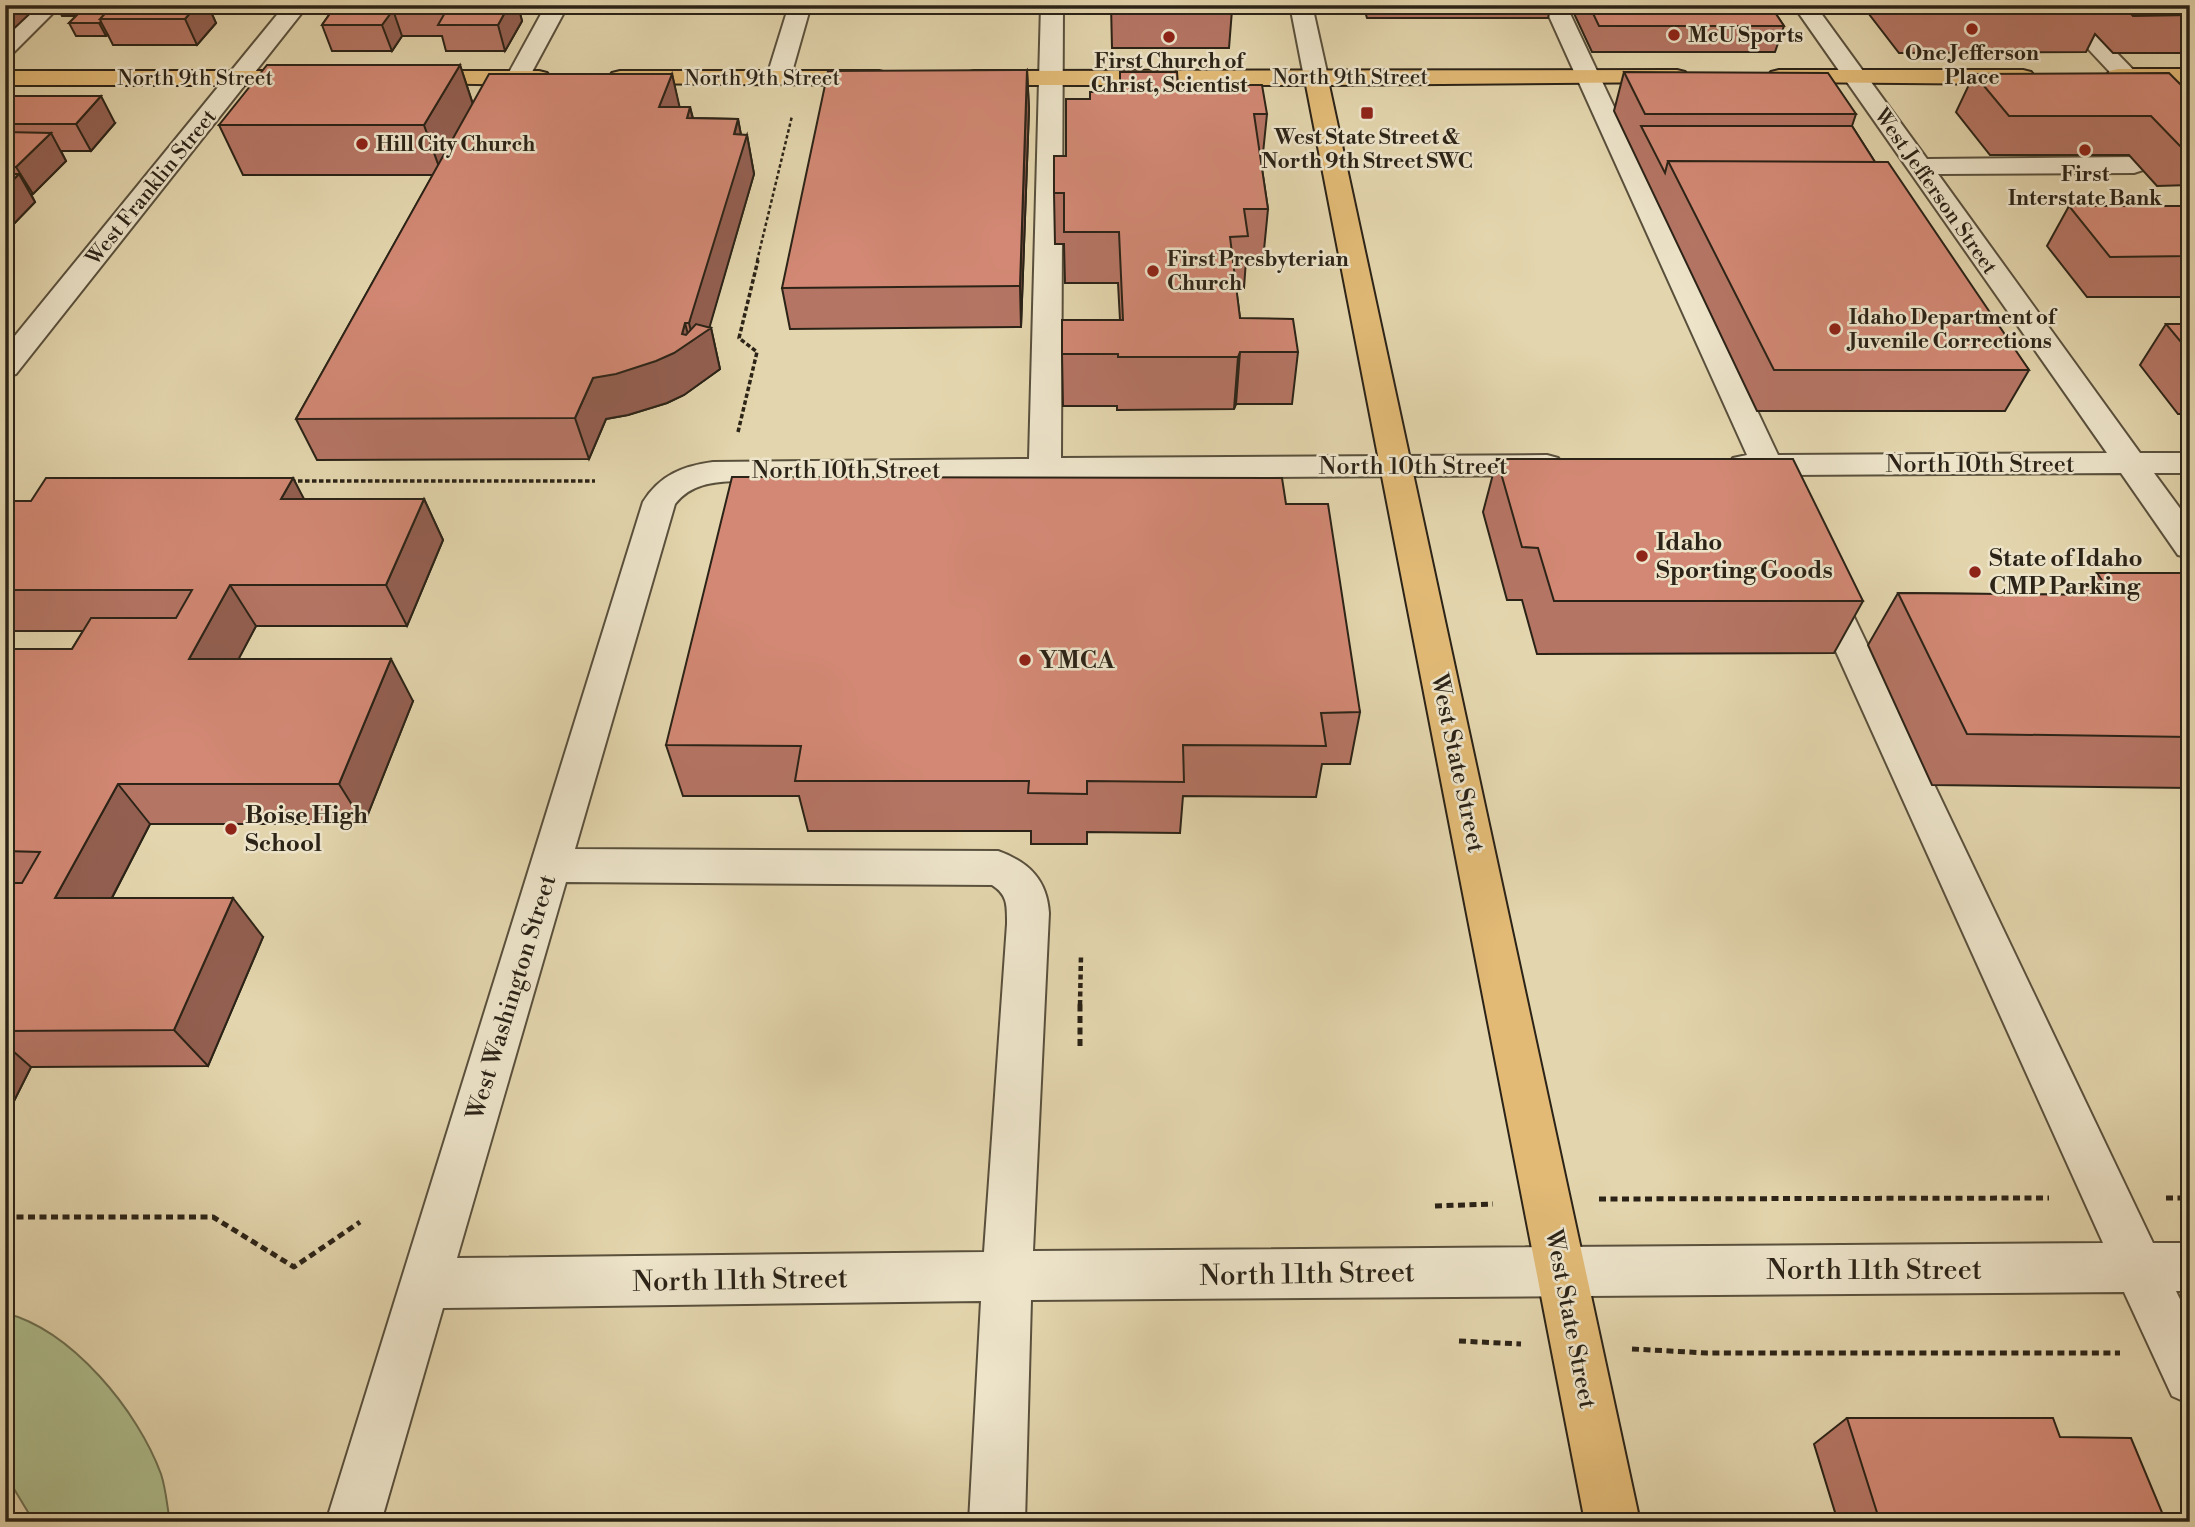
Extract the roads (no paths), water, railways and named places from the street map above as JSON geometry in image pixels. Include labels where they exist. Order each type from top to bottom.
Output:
[{"type":"main road","points":[[2099,76],[2190,76]]},
{"type":"main road","name":"West State Street","points":[[1316,77],[1613,1522]]},
{"type":"main road","name":"North 9th Street","points":[[957,78],[1694,77]]},
{"type":"main road","points":[[1760,77],[2046,77]]},
{"type":"main road","name":"North 9th Street","points":[[5,78],[327,78]]},
{"type":"main road","points":[[395,78],[559,78]]},
{"type":"main road","name":"North 9th Street","points":[[600,78],[903,78]]},
{"type":"street","points":[[5,48],[50,5]]},
{"type":"street","name":"West Franklin Street","points":[[5,368],[297,5]]},
{"type":"street","points":[[518,78],[557,5]]},
{"type":"street","points":[[778,79],[800,5]]},
{"type":"street","points":[[1045,469],[1052,5]]},
{"type":"street","name":"West State Street","points":[[1301,5],[1316,77]]},
{"type":"street","points":[[1555,5],[1793,518]]},
{"type":"street","name":"West Jefferson Street","points":[[1804,5],[2190,547]]},
{"type":"street","points":[[2058,5],[2126,76],[2188,158]]},
{"type":"street","points":[[1919,167],[2134,166]]},
{"type":"street","name":"North 10th Street","points":[[1712,465],[2190,463]]},
{"type":"street","name":"North 10th Street","points":[[681,481],[707,472],[1573,465]]},
{"type":"street","name":"West Washington Street","points":[[354,1522],[659,502],[667,490],[681,481]]},
{"type":"street","points":[[1808,552],[2190,1378]]},
{"type":"street","points":[[551,864],[998,867],[1014,876],[1025,889],[1029,905],[1007,1277],[997,1522]]},
{"type":"street","name":"North 11th Street","points":[[424,1283],[1562,1270],[2190,1267]]},
{"type":"place","name":"One Jefferson Place","points":[[1972,29]]},
{"type":"place","name":"McU Sports","points":[[1674,35]]},
{"type":"place","name":"First Church of Christ, Scientist","points":[[1169,37]]},
{"type":"place","name":"West State Street & North 9th Street SWC","points":[[1367,113]]},
{"type":"place","name":"Hill City Church","points":[[362,144]]},
{"type":"place","name":"First Interstate Bank","points":[[2085,150]]},
{"type":"place","name":"First Presbyterian Church","points":[[1153,271]]},
{"type":"place","name":"Idaho Department of Juvenile Corrections","points":[[1835,329]]},
{"type":"place","name":"Idaho Sporting Goods","points":[[1642,556]]},
{"type":"place","name":"State of Idaho CMP Parking","points":[[1975,572]]},
{"type":"place","name":"YMCA","points":[[1025,660]]},
{"type":"place","name":"Boise High School","points":[[231,829]]}]
